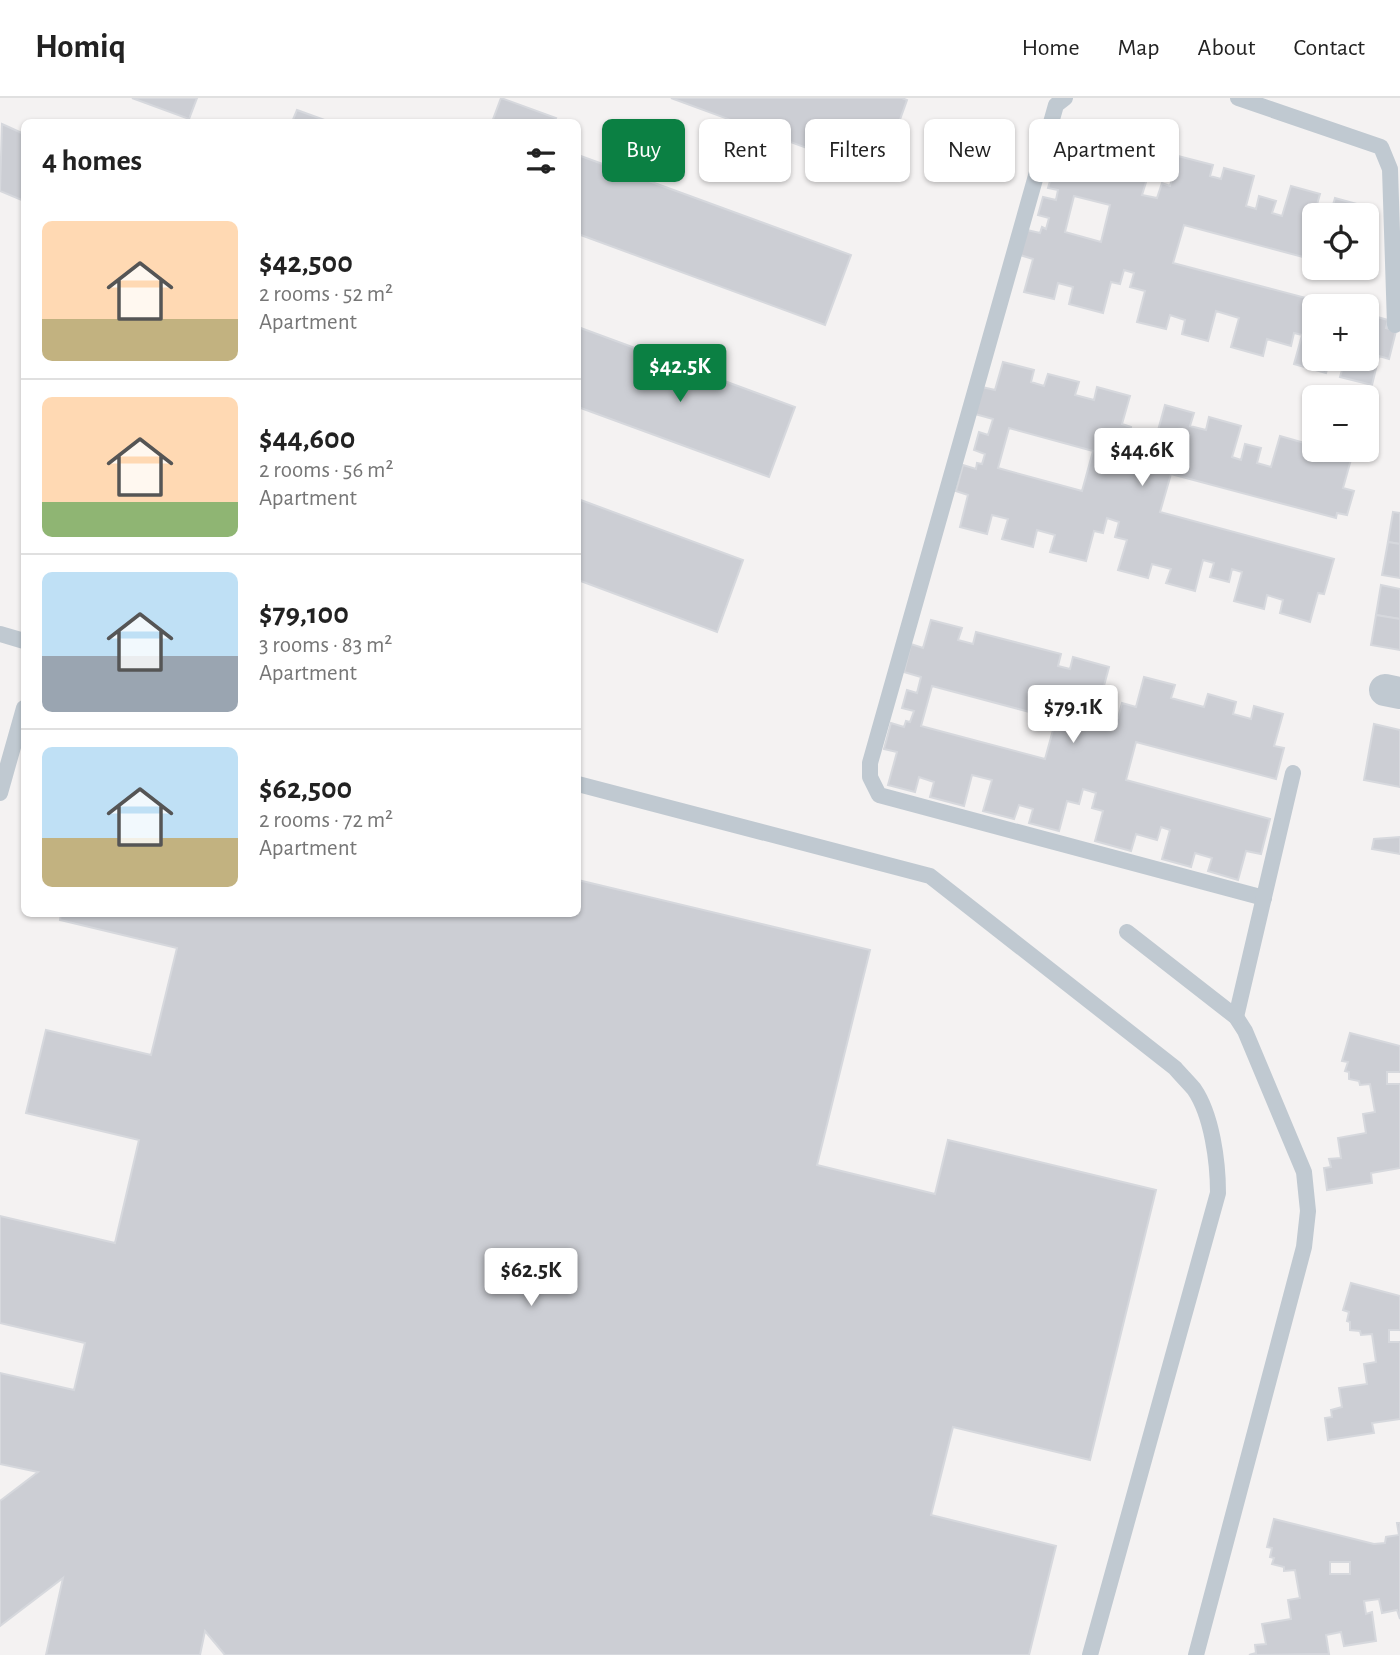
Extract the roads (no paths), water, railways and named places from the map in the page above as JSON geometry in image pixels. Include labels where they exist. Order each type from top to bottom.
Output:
[{"type":"lane","points":[[1065,98],[1056,105],[870,763],[870,777],[879,794],[1264,898]]},
{"type":"lane","points":[[1238,98],[1381,147],[1390,169],[1395,325]]},
{"type":"lane","points":[[0,634],[21,640]]},
{"type":"lane","points":[[0,793],[21,719]]},
{"type":"lane","points":[[1236,1017],[1293,773]]},
{"type":"lane","points":[[581,785],[930,876],[1175,1068],[1195,1091],[1205,1115],[1217,1161],[1218,1193],[1090,1655]]},
{"type":"lane","points":[[1127,932],[1236,1017],[1245,1031],[1304,1172],[1308,1211],[1304,1247],[1196,1655]]}]
